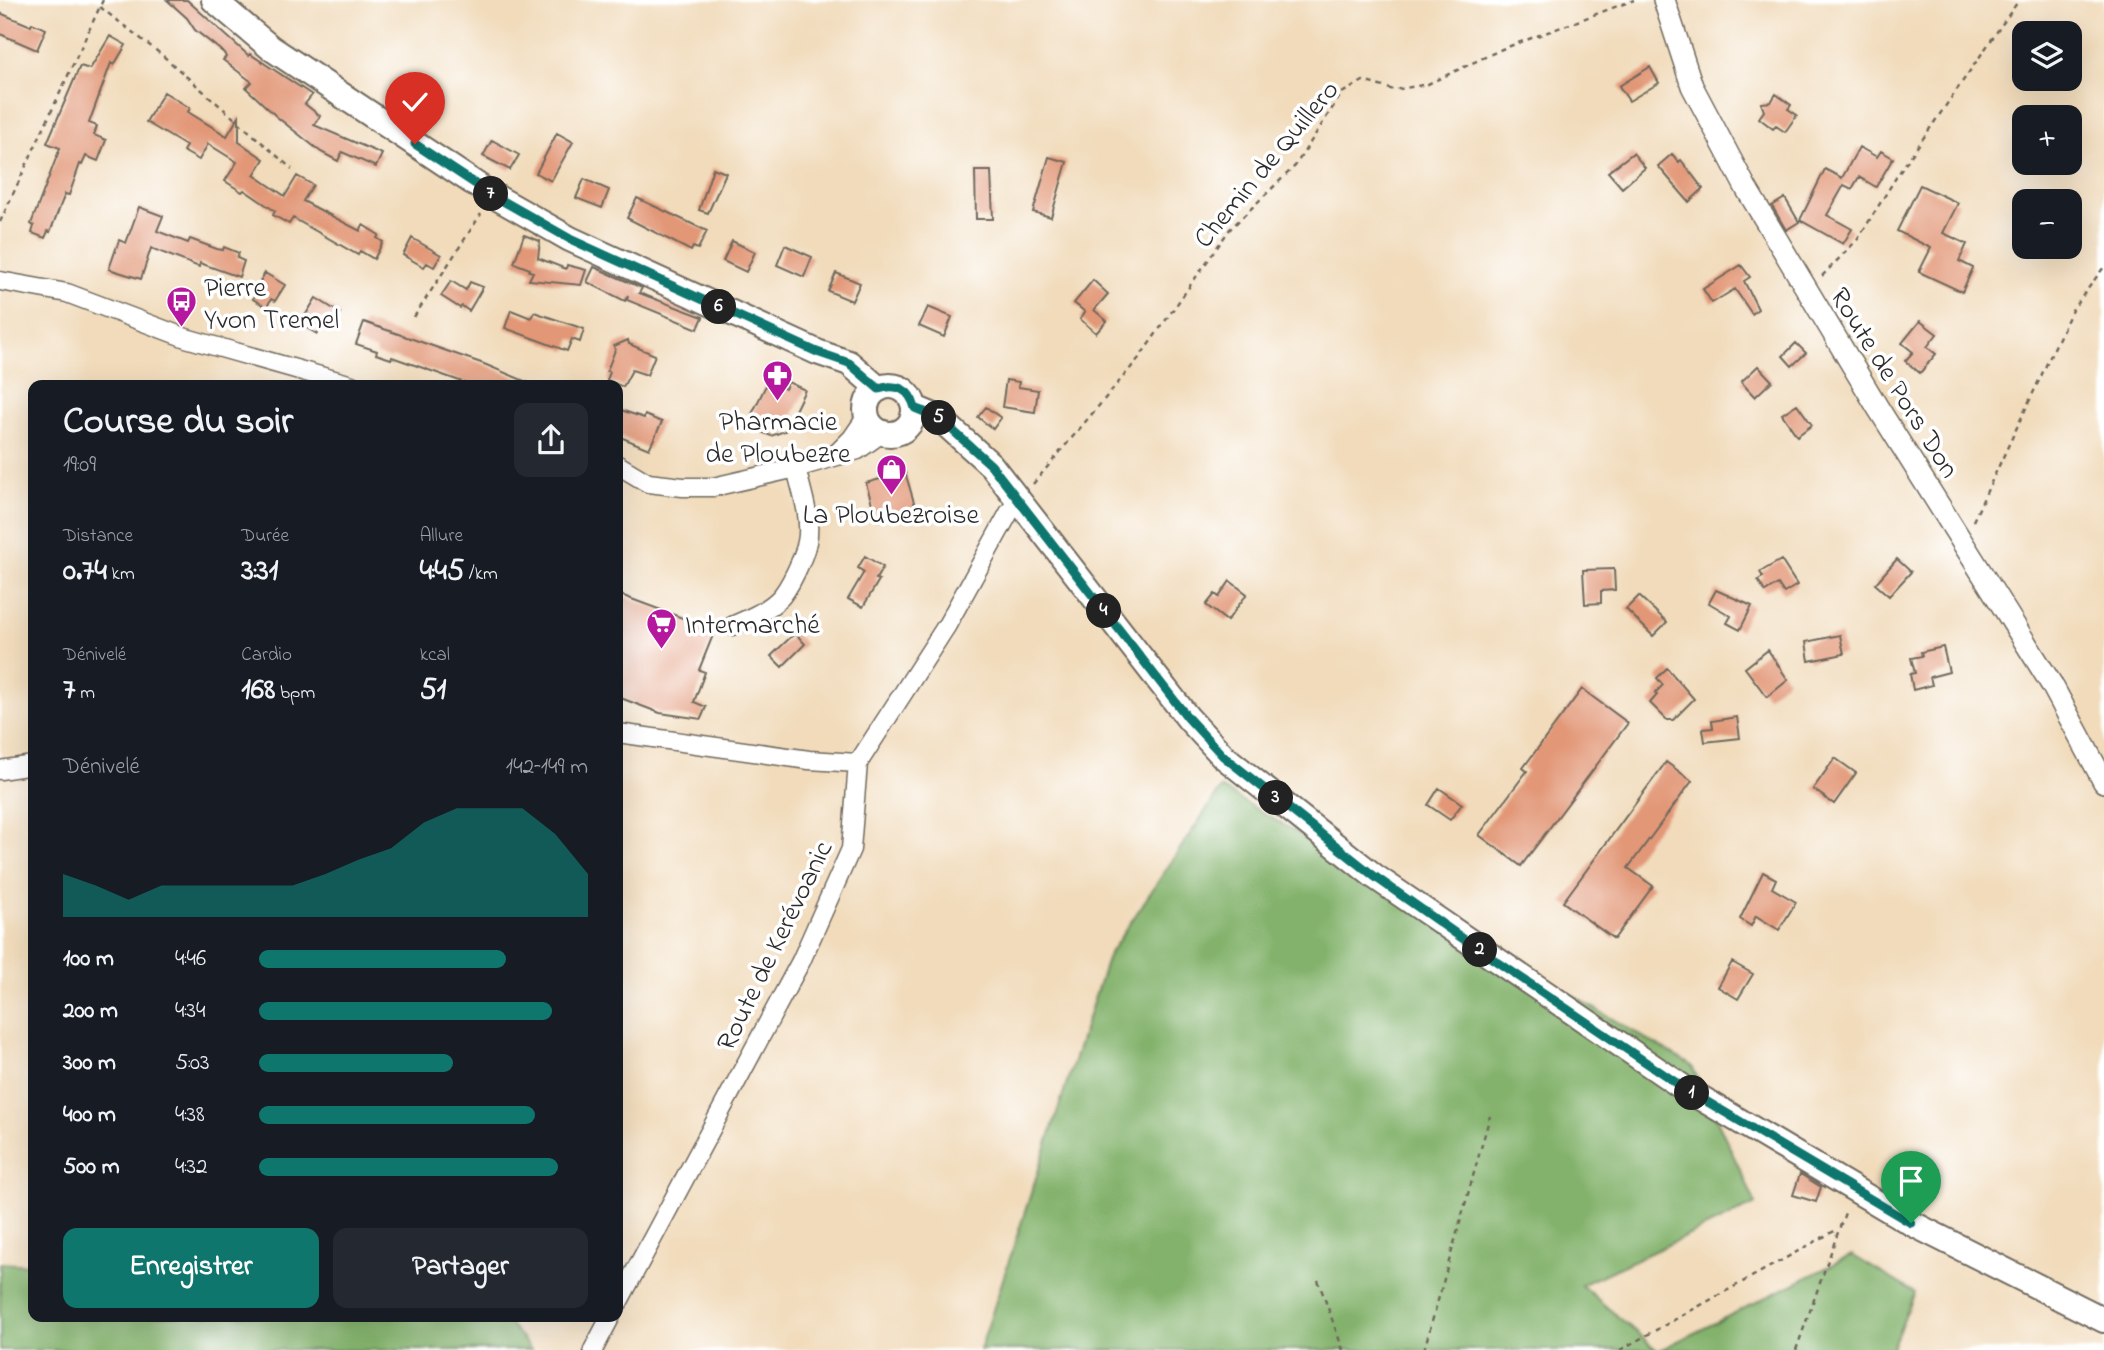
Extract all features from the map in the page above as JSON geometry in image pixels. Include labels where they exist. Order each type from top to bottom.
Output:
[{"type":"main road","points":[[214,0],[271,48],[494,196],[570,239],[817,352],[842,374],[874,410],[901,432],[912,417],[912,399],[906,391],[888,386],[874,410]]},
{"type":"main road","points":[[912,417],[960,436],[991,465],[1188,718],[1223,756],[1374,876],[1684,1088],[1911,1223],[2104,1320]]},
{"type":"street","name":"Route de Pors Don","points":[[1664,0],[1692,86],[1746,188],[1878,408],[2052,685],[2104,782]]},
{"type":"street","points":[[0,281],[67,293],[186,338],[334,380]]},
{"type":"street","points":[[623,468],[648,483],[713,487],[796,468],[834,456],[874,410]]},
{"type":"street","points":[[732,626],[758,615],[780,599],[797,569],[807,542],[807,523],[796,468]]},
{"type":"street","name":"Route de Kerévoanic","points":[[623,1294],[801,961],[851,849],[858,763],[947,625],[1010,511],[1020,500]]},
{"type":"street","points":[[623,734],[809,760],[858,763]]},
{"type":"street","points":[[0,770],[28,766]]},
{"type":"street","points":[[593,1350],[608,1322]]},
{"type":"path","points":[[0,222],[103,0]]},
{"type":"path","name":"Chemin de Quillero","points":[[1020,500],[1139,358],[1230,229],[1295,166],[1342,93],[1363,81],[1394,90],[1428,84],[1502,49],[1634,0]]},
{"type":"path","points":[[1806,288],[1819,279],[1858,239],[1897,176],[2019,0]]},
{"type":"path","points":[[100,7],[162,55],[292,169]]},
{"type":"path","points":[[414,317],[494,196]]},
{"type":"path","points":[[1963,543],[2068,318],[2104,267]]},
{"type":"path","points":[[1424,1350],[1490,1116]]},
{"type":"path","points":[[1796,1350],[1838,1229],[1856,1192]]},
{"type":"path","points":[[1620,1350],[1838,1229]]},
{"type":"path","points":[[1318,1280],[1343,1350]]},
{"type":"green space","points":[[1221,788],[1692,1066],[1756,1204],[1581,1285],[1657,1350],[980,1350],[1108,956]]},
{"type":"green space","points":[[1852,1255],[1915,1293],[1891,1350],[1660,1350]]},
{"type":"green space","points":[[0,1263],[28,1265],[28,1322],[508,1322],[531,1350],[0,1350]]},
{"type":"building","points":[[167,0],[187,0],[249,56],[250,54],[312,95],[305,104],[320,116],[314,125],[382,154],[376,167],[342,152],[338,161],[321,152],[277,117],[246,88],[252,82],[223,60],[226,57],[224,53],[195,30],[187,18]]},
{"type":"building","points":[[0,13],[46,29],[37,50],[0,34]]},
{"type":"building","points":[[110,36],[126,45],[114,65],[111,63],[89,123],[97,126],[94,135],[106,140],[98,161],[86,156],[82,165],[80,164],[69,195],[65,194],[45,238],[32,233],[34,226],[31,224],[60,148],[47,143],[80,66],[90,69]]},
{"type":"building","points":[[1650,67],[1659,83],[1629,101],[1619,86]]},
{"type":"building","points":[[399,85],[428,102],[421,114],[392,97]]},
{"type":"building","points":[[164,92],[190,108],[188,112],[227,136],[239,116],[239,142],[264,159],[254,175],[285,196],[297,176],[313,185],[303,201],[360,231],[363,225],[379,235],[377,238],[383,242],[374,259],[360,251],[358,255],[293,218],[289,224],[273,215],[275,211],[225,181],[237,162],[208,144],[199,160],[183,151],[186,146],[146,122]]},
{"type":"building","points":[[1776,94],[1791,105],[1788,109],[1797,115],[1785,132],[1776,126],[1773,129],[1759,118],[1764,111],[1761,103],[1771,102]]},
{"type":"building","points":[[557,133],[573,142],[551,181],[536,173]]},
{"type":"building","points":[[492,140],[519,155],[510,170],[483,156]]},
{"type":"building","points":[[1859,147],[1877,157],[1881,151],[1893,158],[1876,187],[1859,177],[1852,189],[1844,185],[1827,215],[1852,229],[1843,244],[1800,220],[1825,169],[1842,178]]},
{"type":"building","points":[[1633,153],[1645,168],[1622,188],[1608,172]]},
{"type":"building","points":[[1672,154],[1679,162],[1681,160],[1703,189],[1689,202],[1658,166]]},
{"type":"building","points":[[1049,157],[1067,162],[1051,217],[1033,212]]},
{"type":"building","points":[[713,168],[726,173],[708,213],[699,210]]},
{"type":"building","points":[[975,171],[991,171],[993,219],[976,219]]},
{"type":"building","points":[[584,179],[609,190],[602,208],[576,198]]},
{"type":"building","points":[[1920,185],[1958,203],[1943,233],[1967,244],[1959,261],[1973,268],[1962,292],[1919,272],[1931,248],[1897,231]]},
{"type":"building","points":[[637,198],[707,231],[698,249],[693,247],[691,251],[627,218]]},
{"type":"building","points":[[1785,198],[1799,222],[1786,230],[1772,206]]},
{"type":"building","points":[[139,207],[163,216],[157,231],[188,243],[190,239],[217,249],[223,250],[224,247],[239,253],[237,258],[244,261],[239,277],[200,263],[199,267],[151,248],[141,279],[109,269],[119,240],[126,243]]},
{"type":"building","points":[[524,235],[540,241],[538,258],[566,269],[567,265],[586,270],[581,285],[529,280],[533,272],[514,263]]},
{"type":"building","points":[[412,238],[441,255],[434,267],[427,263],[424,267],[403,255]]},
{"type":"building","points":[[732,241],[755,252],[746,272],[723,261]]},
{"type":"building","points":[[785,245],[812,257],[804,277],[777,265]]},
{"type":"building","points":[[1741,265],[1750,277],[1744,281],[1758,309],[1752,314],[1735,289],[1712,303],[1703,289]]},
{"type":"building","points":[[594,267],[642,288],[639,293],[703,317],[698,329],[627,300],[628,295],[625,301],[587,282]]},
{"type":"building","points":[[265,273],[285,285],[275,301],[271,299],[267,307],[253,299]]},
{"type":"building","points":[[836,273],[860,283],[852,301],[828,291]]},
{"type":"building","points":[[1093,280],[1108,294],[1094,310],[1107,321],[1096,333],[1080,319],[1085,312],[1074,303]]},
{"type":"building","points":[[451,281],[466,290],[470,282],[483,287],[469,311],[441,296]]},
{"type":"building","points":[[316,298],[340,313],[334,324],[326,320],[317,334],[300,324]]},
{"type":"building","points":[[928,307],[952,317],[944,337],[919,326]]},
{"type":"building","points":[[511,310],[531,318],[534,312],[584,329],[580,342],[572,339],[567,351],[505,328]]},
{"type":"building","points":[[1920,321],[1937,334],[1927,347],[1936,354],[1920,373],[1905,361],[1913,352],[1902,343]]},
{"type":"building","points":[[364,322],[522,380],[457,380],[376,354],[377,351],[356,344]]},
{"type":"building","points":[[628,340],[629,344],[655,355],[647,375],[632,370],[623,387],[623,380],[607,380],[614,346]]},
{"type":"building","points":[[1796,343],[1806,353],[1792,366],[1783,356]]},
{"type":"building","points":[[1758,366],[1772,381],[1755,397],[1741,382]]},
{"type":"building","points":[[1006,380],[1019,382],[1018,387],[1038,390],[1035,412],[1002,407]]},
{"type":"building","name":"Pharmacie de Ploubezre","points":[[768,381],[785,389],[788,382],[805,390],[785,431],[771,436],[757,430],[751,416]]},
{"type":"building","points":[[1797,404],[1812,425],[1797,436],[1782,414]]},
{"type":"building","points":[[986,407],[1001,418],[993,429],[978,417]]},
{"type":"building","points":[[623,411],[662,422],[649,449],[623,438]]},
{"type":"building","name":"La Ploubezroise","points":[[905,472],[916,509],[877,521],[866,483]]},
{"type":"building","points":[[865,556],[883,567],[876,579],[879,580],[863,607],[848,599],[864,572],[858,568]]},
{"type":"building","points":[[1897,559],[1911,572],[1889,596],[1875,584]]},
{"type":"building","points":[[1781,560],[1797,585],[1784,593],[1778,584],[1765,592],[1758,580],[1763,577],[1760,572]]},
{"type":"building","points":[[1614,569],[1615,590],[1601,591],[1601,603],[1585,604],[1583,570]]},
{"type":"building","points":[[1230,581],[1247,594],[1227,621],[1206,605],[1215,594],[1219,597]]},
{"type":"building","points":[[1716,590],[1752,606],[1740,630],[1727,623],[1731,616],[1709,603]]},
{"type":"building","name":"Intermarché","points":[[623,596],[715,630],[699,670],[705,672],[694,702],[706,707],[701,719],[660,713],[623,699]]},
{"type":"building","points":[[1639,596],[1667,622],[1653,636],[1626,609]]},
{"type":"building","points":[[795,633],[805,644],[782,667],[771,656]]},
{"type":"building","points":[[1840,635],[1844,654],[1809,661],[1806,642]]},
{"type":"building","points":[[1943,647],[1949,672],[1930,677],[1932,685],[1913,690],[1910,674],[1915,673],[1911,658],[1922,656],[1921,652]]},
{"type":"building","points":[[1768,650],[1788,680],[1767,697],[1745,668]]},
{"type":"building","points":[[1667,668],[1694,699],[1673,720],[1667,720],[1650,703],[1663,685],[1657,678]]},
{"type":"building","points":[[1582,689],[1628,723],[1521,866],[1479,835],[1527,771],[1523,768]]},
{"type":"building","points":[[1737,717],[1740,738],[1705,742],[1703,729],[1713,728],[1712,721]]},
{"type":"building","points":[[1835,758],[1856,773],[1834,804],[1813,789]]},
{"type":"building","points":[[1666,762],[1692,781],[1628,868],[1653,886],[1614,939],[1563,902]]},
{"type":"building","points":[[1439,788],[1462,804],[1450,820],[1428,805]]},
{"type":"building","points":[[1763,872],[1776,879],[1772,888],[1796,902],[1779,930],[1756,916],[1751,926],[1740,919]]},
{"type":"building","points":[[1732,962],[1753,974],[1738,999],[1718,987]]},
{"type":"building","points":[[1800,1174],[1821,1187],[1816,1202],[1793,1195]]},
{"type":"place","name":"Pierre Yvon Tremel","points":[[181,329]]},
{"type":"place","name":"Pharmacie de Ploubezre","points":[[778,403]]},
{"type":"place","name":"La Ploubezroise","points":[[891,496]]},
{"type":"place","name":"Intermarché","points":[[662,650]]},
{"type":"route","points":[[415,144],[489,193],[570,239],[817,352],[849,363],[879,389],[888,386],[906,391],[915,408],[939,418],[991,465],[1188,718],[1223,756],[1374,876],[1462,938],[1684,1088],[1911,1223]]}]
